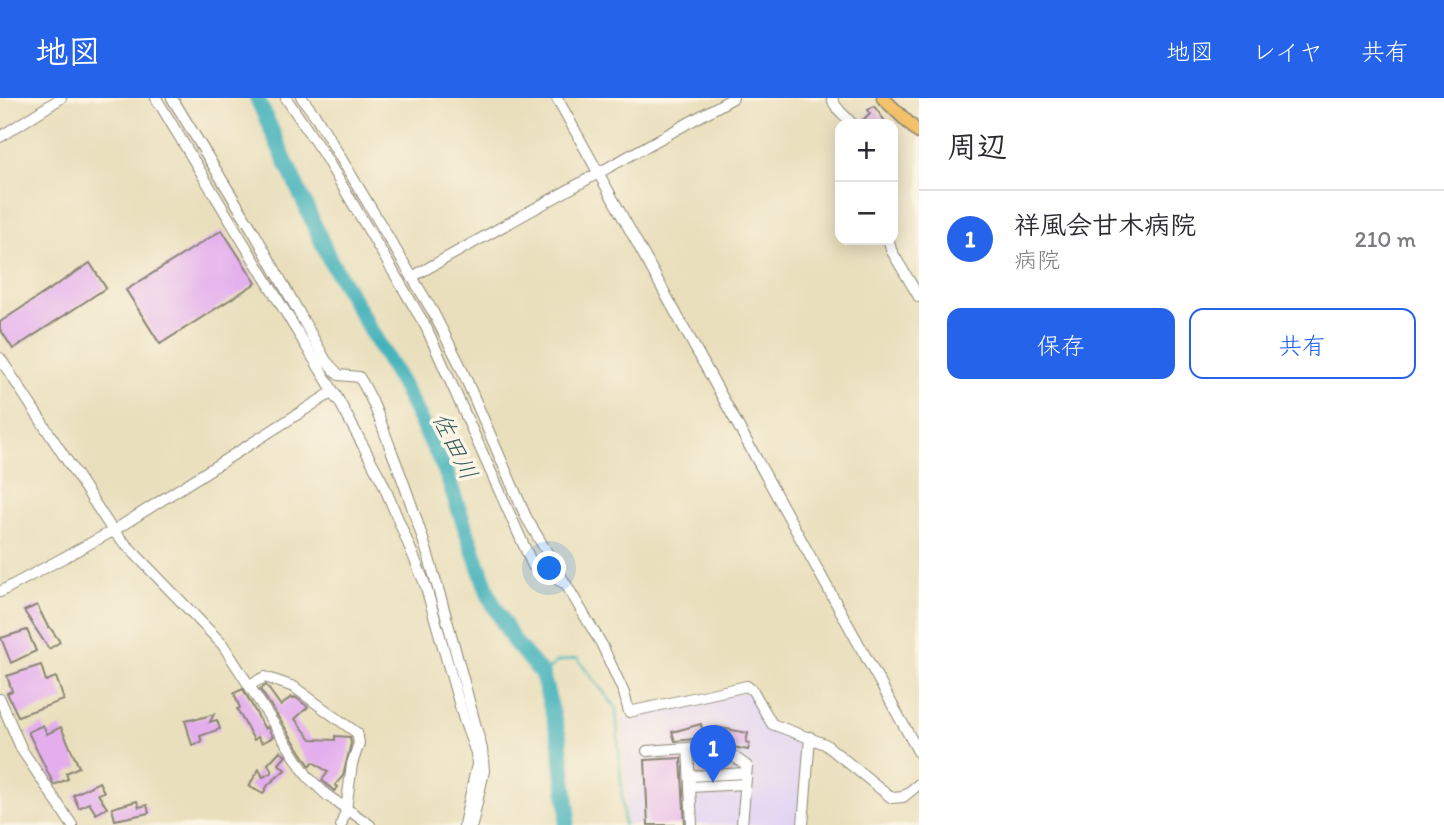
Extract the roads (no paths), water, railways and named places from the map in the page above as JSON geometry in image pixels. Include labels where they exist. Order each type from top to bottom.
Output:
[{"type":"main road","points":[[883,98],[919,133]]},
{"type":"street","points":[[0,137],[61,98]]},
{"type":"street","points":[[156,98],[338,399],[382,481],[425,584],[476,753],[477,764],[464,825]]},
{"type":"street","points":[[172,98],[255,234],[326,361],[339,375],[338,399]]},
{"type":"street","points":[[286,98],[324,155],[426,327],[493,471],[533,566],[562,582]]},
{"type":"street","points":[[302,98],[317,118],[412,277],[458,363],[526,517],[562,582],[602,645],[624,693],[629,712],[747,686],[753,691],[772,724],[825,744],[892,798],[903,797],[919,784]]},
{"type":"street","points":[[557,98],[919,753]]},
{"type":"street","points":[[412,277],[733,98]]},
{"type":"street","points":[[832,98],[834,106],[849,119]]},
{"type":"street","points":[[890,245],[919,297]]},
{"type":"street","points":[[0,358],[113,531],[211,631],[308,777],[346,810],[370,825]]},
{"type":"street","points":[[339,375],[359,377],[379,420],[419,523],[449,621],[484,762],[472,825]]},
{"type":"street","points":[[0,592],[113,531],[331,393],[338,399]]},
{"type":"street","points":[[248,685],[265,677],[294,687],[357,733],[359,743],[352,764],[346,810],[341,825]]},
{"type":"street","points":[[0,699],[22,750],[72,825]]},
{"type":"street","points":[[803,825],[810,737]]},
{"type":"street","points":[[688,748],[692,825]]},
{"type":"street","points":[[648,751],[722,748],[747,766],[742,825]]},
{"type":"street","points":[[690,782],[746,773]]},
{"type":"street","points":[[690,782],[745,785]]},
{"type":"waterway","name":"佐田川","points":[[257,98],[330,260],[405,390],[445,470],[490,598],[513,640],[542,674],[559,737],[568,811],[566,825]]},
{"type":"waterway","points":[[542,674],[557,662],[577,658],[616,708],[624,825]]},
{"type":"place","name":"祥風会甘木病院","points":[[713,783]]}]
